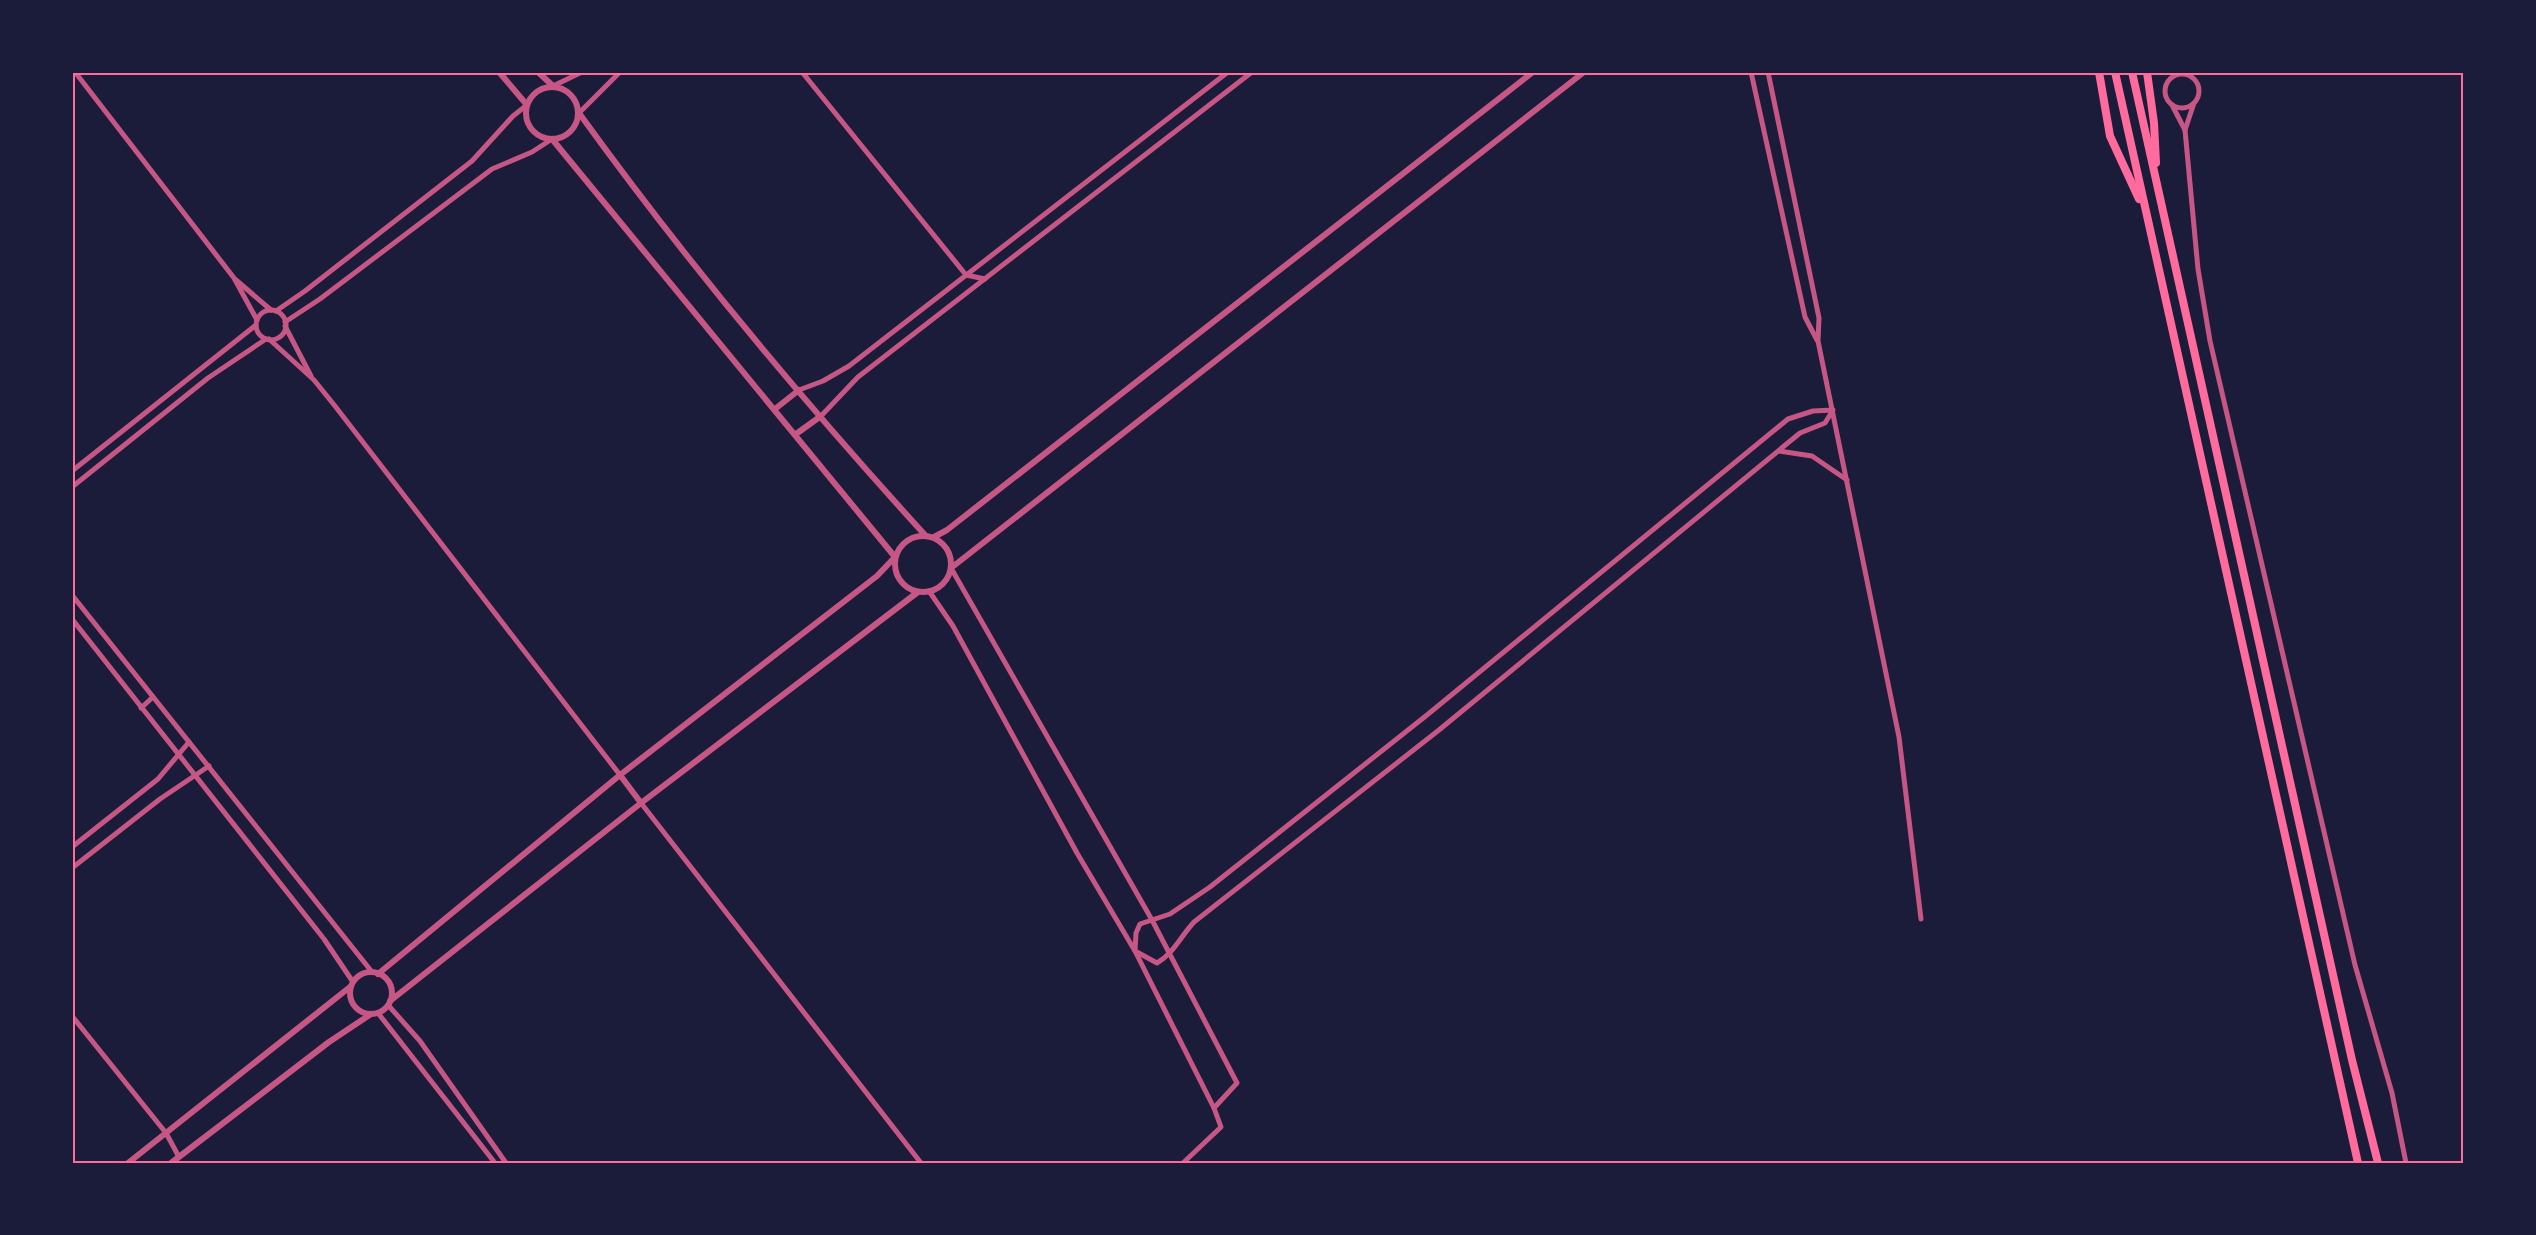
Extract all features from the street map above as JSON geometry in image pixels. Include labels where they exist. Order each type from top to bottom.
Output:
[{"type":"highway","points":[[2099,72],[2110,136],[2124,171],[2145,211]]},
{"type":"highway","points":[[2115,72],[2358,1163]]},
{"type":"highway","points":[[2132,72],[2352,1060],[2378,1163]]},
{"type":"highway","points":[[2147,72],[2154,123],[2156,184]]},
{"type":"street","points":[[75,72],[234,278],[256,322],[259,334],[314,380]]},
{"type":"street","points":[[499,72],[527,105],[526,114],[532,130],[552,139],[895,557],[896,571],[900,580],[918,592],[929,591],[940,586],[951,568],[1584,72]]},
{"type":"street","points":[[538,72],[553,86],[566,90],[573,96],[579,113],[619,169],[798,390],[925,535]]},
{"type":"street","points":[[72,471],[256,322],[262,313],[273,310],[305,291],[472,161],[539,90],[582,72]]},
{"type":"street","points":[[72,487],[208,378],[267,339],[280,336],[285,323],[492,169],[569,133],[577,123],[579,113],[620,72]]},
{"type":"street","points":[[802,72],[966,275],[985,279]]},
{"type":"street","points":[[775,409],[798,390],[823,381],[849,366],[1228,72]]},
{"type":"street","points":[[796,434],[821,416],[858,377],[1252,72]]},
{"type":"street","points":[[934,537],[947,531],[1533,72]]},
{"type":"street","points":[[1751,72],[1805,317],[1818,341]]},
{"type":"street","points":[[1768,72],[1819,318],[1818,341],[1899,736],[1921,919]]},
{"type":"street","points":[[2165,72],[2165,93],[2185,130],[2198,269],[2210,341],[2355,965],[2392,1093],[2406,1163]]},
{"type":"street","points":[[2166,83],[2173,76],[2186,74],[2198,85],[2198,94],[2185,130]]},
{"type":"street","points":[[1205,90],[1214,101]]},
{"type":"street","points":[[2172,105],[2181,108],[2194,103]]},
{"type":"street","points":[[1760,108],[1774,105]]},
{"type":"street","points":[[1072,192],[1081,204]]},
{"type":"street","points":[[234,278],[273,310],[285,323],[314,380],[921,1163]]},
{"type":"street","points":[[1136,951],[1157,963],[1170,956],[1178,940],[1194,922],[1439,730],[1800,433],[1825,423],[1833,410]]},
{"type":"street","points":[[1136,951],[1136,933],[1140,924],[1170,914],[1210,887],[1427,715],[1788,419],[1812,411],[1833,410]]},
{"type":"street","points":[[101,448],[108,458]]},
{"type":"street","points":[[1779,451],[1812,456],[1847,480]]},
{"type":"street","points":[[128,1163],[352,985],[361,975],[375,973],[620,776],[877,576],[895,557],[905,541],[925,535],[934,537],[946,546],[951,557],[951,568],[1152,920],[1237,1083],[1214,1108]]},
{"type":"street","points":[[929,591],[953,626],[1077,853],[1136,951],[1214,1108],[1221,1127],[1183,1163]]},
{"type":"street","points":[[171,1163],[329,1042],[389,1003],[641,803],[918,592]]},
{"type":"street","points":[[72,595],[375,973],[391,987],[389,1003],[420,1041],[506,1163]]},
{"type":"street","points":[[72,619],[324,939],[352,985],[354,1006],[374,1014],[495,1163]]},
{"type":"street","points":[[85,634],[95,626]]},
{"type":"street","points":[[141,708],[153,697]]},
{"type":"street","points":[[72,847],[158,779],[189,742]]},
{"type":"street","points":[[72,868],[160,799],[208,766]]},
{"type":"street","points":[[72,1016],[166,1133],[179,1156]]}]
